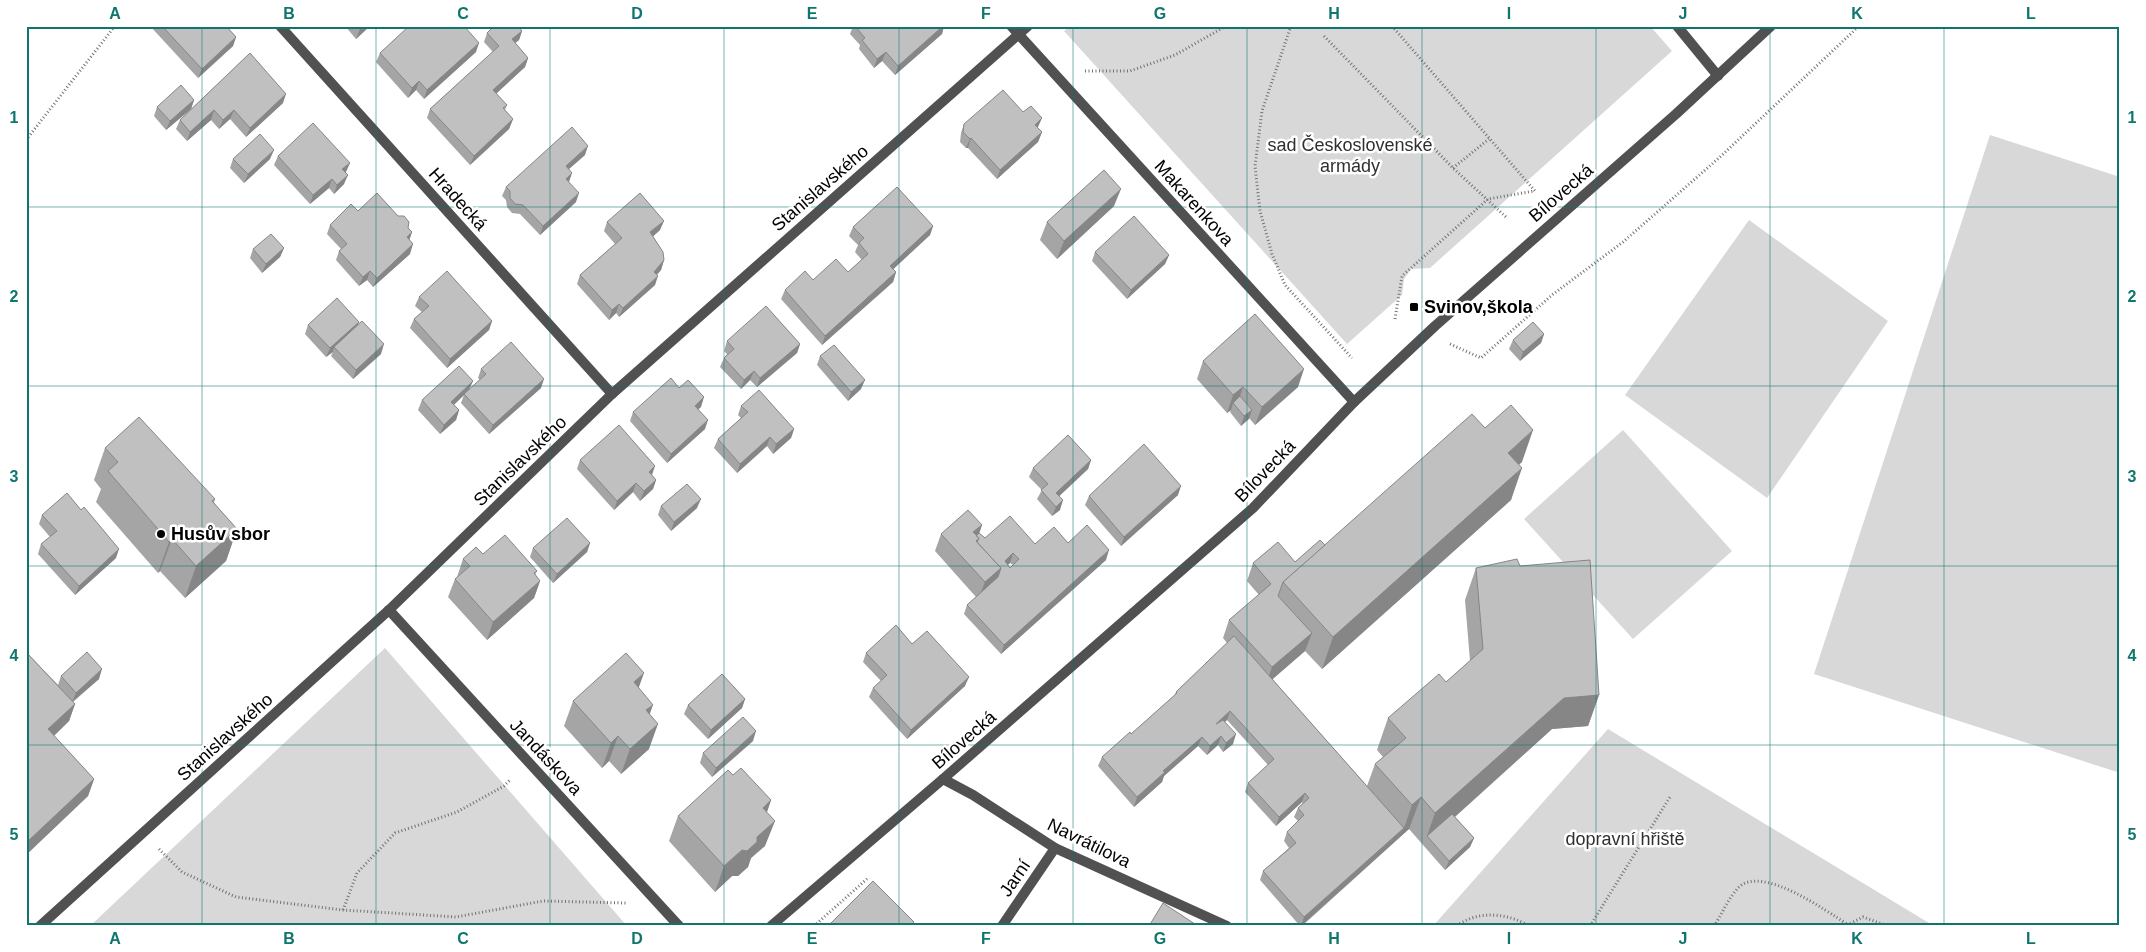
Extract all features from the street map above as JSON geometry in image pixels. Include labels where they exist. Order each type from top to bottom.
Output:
[{"type":"street","name":"Hradecká","points":[[280,26],[612,394]]},
{"type":"street","name":"Makarenkova","points":[[1011,26],[1354,402]]},
{"type":"street","name":"Stanislavského","points":[[40,926],[389,610],[612,394],[1028,26]]},
{"type":"street","points":[[1677,26],[1718,76]]},
{"type":"street","name":"Bílovecká","points":[[771,926],[944,779],[1253,508],[1354,402],[1428,333],[1718,76],[1771,26]]},
{"type":"street","name":"Jandáskova","points":[[389,610],[679,926]]},
{"type":"street","name":"Navrátilova","points":[[944,779],[973,795],[1055,848],[1227,926]]},
{"type":"street","name":"Jarní","points":[[1002,926],[1055,848]]},
{"type":"path","points":[[26,140],[115,26]]},
{"type":"path","points":[[1079,64],[1084,71],[1130,71],[1175,55],[1226,26]]},
{"type":"path","points":[[1291,26],[1262,111],[1255,166],[1260,211],[1272,254],[1285,285],[1352,358]]},
{"type":"path","points":[[1392,26],[1535,191],[1488,199],[1402,276],[1394,319]]},
{"type":"path","points":[[1428,333],[1481,358],[1552,295],[1623,242],[1720,157],[1859,26]]},
{"type":"path","points":[[1324,36],[1454,168],[1506,217]]},
{"type":"path","points":[[1454,168],[1489,139]]},
{"type":"path","points":[[343,910],[357,873],[394,833],[465,808],[504,786],[528,761]]},
{"type":"path","points":[[1590,926],[1670,797]]},
{"type":"path","points":[[143,833],[182,872],[236,896],[343,910],[456,917],[543,901],[661,906]]},
{"type":"path","points":[[1714,926],[1739,887],[1756,881],[1792,891],[1847,925],[1862,917],[1888,926]]},
{"type":"path","points":[[1457,926],[1469,918],[1500,915],[1516,918],[1529,926]]},
{"type":"green space","name":"sad Československé armády","points":[[1070,26],[1650,26],[1672,51],[1430,268],[1411,269],[1404,279],[1402,295],[1347,344],[1064,31]]},
{"type":"green space","points":[[1990,135],[2120,177],[2120,773],[1814,674]]},
{"type":"green space","points":[[1749,220],[1888,321],[1767,498],[1625,395]]},
{"type":"green space","points":[[1623,430],[1732,551],[1633,639],[1524,519]]},
{"type":"green space","points":[[385,648],[627,926],[90,926]]},
{"type":"green space","name":"dopravní hřiště","points":[[1608,729],[1934,926],[1433,926]]},
{"type":"building","points":[[162,26],[226,26],[236,37],[202,69]]},
{"type":"building","points":[[409,26],[438,26],[440,29],[443,26],[464,26],[479,43],[427,90],[419,81],[412,88],[380,53]]},
{"type":"building","points":[[494,26],[518,26],[522,31],[512,39],[528,58],[493,90],[507,105],[503,108],[513,119],[474,156],[430,109],[499,46],[487,33]]},
{"type":"building","points":[[855,26],[943,26],[898,66],[886,52],[877,59],[862,40],[865,38]]},
{"type":"building","points":[[250,53],[286,94],[250,128],[234,110],[223,120],[214,110],[190,132],[180,120]]},
{"type":"building","points":[[181,85],[194,100],[170,121],[157,107]]},
{"type":"building","points":[[1003,90],[1023,112],[1031,106],[1042,118],[1035,125],[1042,132],[1000,170],[971,138],[963,132],[964,124]]},
{"type":"building","points":[[313,123],[350,163],[342,169],[348,175],[337,185],[332,179],[313,195],[278,156]]},
{"type":"building","points":[[572,127],[588,146],[566,166],[572,173],[566,179],[579,193],[543,226],[523,205],[515,204],[510,198],[510,191],[506,187]]},
{"type":"building","points":[[260,134],[274,150],[248,174],[233,159]]},
{"type":"building","points":[[1104,170],[1121,189],[1064,241],[1047,222]]},
{"type":"building","points":[[897,187],[933,226],[890,266],[896,272],[825,336],[785,290],[805,271],[813,280],[836,259],[848,272],[868,254],[859,243],[864,238],[853,227]]},
{"type":"building","points":[[377,193],[398,216],[404,216],[409,222],[408,228],[412,232],[407,237],[413,244],[377,278],[370,271],[363,277],[339,251],[347,244],[330,225],[351,204],[358,211]]},
{"type":"building","points":[[640,193],[664,221],[650,232],[663,252],[664,260],[654,272],[658,276],[623,308],[619,304],[612,310],[580,275],[622,238],[607,222]]},
{"type":"building","points":[[1134,216],[1169,255],[1131,290],[1095,252]]},
{"type":"building","points":[[271,234],[284,248],[266,264],[253,249]]},
{"type":"building","points":[[447,271],[492,321],[450,359],[414,319],[429,306],[419,297]]},
{"type":"building","points":[[337,298],[359,322],[330,348],[308,325]]},
{"type":"building","points":[[766,306],[800,344],[760,378],[754,371],[744,380],[724,358],[734,349],[727,341]]},
{"type":"building","points":[[1255,314],[1304,369],[1262,407],[1243,387],[1233,395],[1203,361]]},
{"type":"building","points":[[362,321],[384,344],[356,370],[334,347]]},
{"type":"building","points":[[1533,322],[1544,334],[1523,352],[1513,340]]},
{"type":"building","points":[[511,342],[544,379],[493,425],[464,394],[486,374],[481,369]]},
{"type":"building","points":[[834,345],[865,380],[851,392],[820,356]]},
{"type":"building","points":[[459,366],[473,381],[451,402],[459,410],[444,425],[422,400]]},
{"type":"building","points":[[671,378],[679,388],[688,380],[704,397],[695,406],[708,420],[671,454],[633,412]]},
{"type":"building","points":[[759,390],[794,429],[776,444],[770,437],[740,464],[718,439],[748,412],[741,406]]},
{"type":"building","points":[[1240,396],[1252,410],[1244,416],[1233,403]]},
{"type":"building","points":[[1511,405],[1533,430],[1508,453],[1522,468],[1333,637],[1283,582],[1472,414],[1485,428]]},
{"type":"building","points":[[139,417],[215,499],[212,501],[237,529],[196,566],[172,539],[169,542],[108,471],[118,462],[105,448]]},
{"type":"building","points":[[619,425],[655,466],[649,472],[656,480],[644,491],[636,483],[617,501],[580,460]]},
{"type":"building","points":[[1068,435],[1091,460],[1056,493],[1063,500],[1056,507],[1041,490],[1048,484],[1033,468]]},
{"type":"building","points":[[1144,444],[1181,486],[1124,537],[1089,496]]},
{"type":"building","points":[[687,484],[701,499],[674,522],[661,506]]},
{"type":"building","points":[[67,493],[81,510],[84,507],[119,549],[79,586],[41,544],[57,531],[42,515]]},
{"type":"building","points":[[968,510],[982,525],[973,532],[979,538],[976,541],[1001,568],[985,582],[941,534]]},
{"type":"building","points":[[1010,516],[1035,544],[1054,527],[1068,543],[1087,525],[1109,550],[1004,645],[967,605],[998,577],[1001,568],[977,542],[979,538],[976,536],[979,533],[985,538]],"holes":[[[1013,553],[1019,559],[1010,568],[1005,561]]]},
{"type":"building","points":[[567,518],[590,543],[557,574],[533,548]]},
{"type":"building","points":[[505,535],[537,571],[534,573],[540,581],[493,622],[455,579],[470,566],[463,559],[476,547],[483,554]]},
{"type":"building","points":[[1320,540],[1325,545],[1283,582],[1278,596],[1312,633],[1272,667],[1229,620],[1271,584],[1253,563],[1278,542],[1295,562]]},
{"type":"building","points":[[1517,559],[1520,566],[1590,560],[1599,695],[1564,698],[1435,813],[1421,797],[1412,805],[1375,764],[1406,738],[1388,718],[1439,674],[1446,682],[1483,649],[1476,568]]},
{"type":"building","points":[[896,625],[912,644],[927,631],[969,677],[911,730],[873,688],[887,675],[866,653]]},
{"type":"building","points":[[1234,636],[1404,828],[1304,917],[1263,871],[1296,843],[1287,832],[1304,815],[1298,808],[1309,798],[1305,793],[1279,817],[1248,783],[1274,759],[1230,711],[1216,724],[1223,720],[1236,734],[1226,743],[1221,736],[1210,746],[1202,737],[1137,797],[1102,757],[1177,693]]},
{"type":"building","points":[[26,652],[75,704],[48,729],[94,779],[26,843]]},
{"type":"building","points":[[87,652],[102,669],[76,693],[61,676]]},
{"type":"building","points":[[626,653],[644,673],[634,682],[653,705],[646,710],[658,724],[630,749],[618,736],[611,743],[573,701]]},
{"type":"building","points":[[722,674],[745,699],[711,730],[688,705]]},
{"type":"building","points":[[743,717],[756,731],[716,768],[703,753]]},
{"type":"building","points":[[741,768],[771,800],[763,808],[775,821],[757,837],[757,842],[747,851],[742,850],[724,866],[678,816],[728,770],[733,775]]},
{"type":"building","points":[[1452,814],[1474,838],[1449,861],[1427,836]]},
{"type":"building","points":[[873,881],[914,922],[911,926],[828,926]]},
{"type":"building","points":[[1163,903],[1198,926],[1149,926]]},
{"type":"place","name":"Svinov,škola","points":[[1414,307]]},
{"type":"place","name":"Husův sbor","points":[[161,534]]}]
